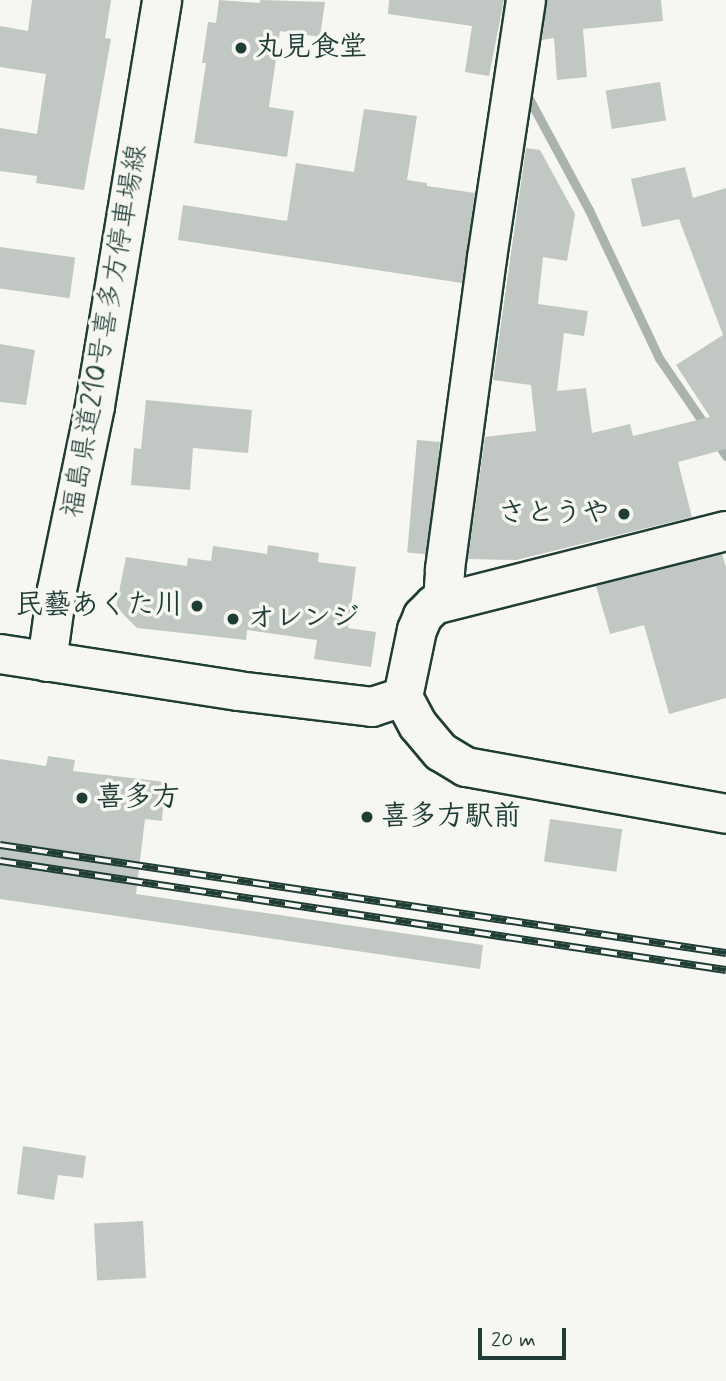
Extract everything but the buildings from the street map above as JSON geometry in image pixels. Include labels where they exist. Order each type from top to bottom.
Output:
[{"type":"street","name":"福島県道210号喜多方停車場線","points":[[47,662],[57,590],[95,406],[162,0]]},
{"type":"street","points":[[439,603],[526,0]]},
{"type":"street","points":[[726,531],[439,603],[423,616],[417,630],[410,711],[441,752],[466,767],[726,814]]},
{"type":"street","points":[[0,654],[238,691],[410,711]]},
{"type":"waterway","points":[[526,93],[589,210],[659,358],[707,428]]},
{"type":"waterway","points":[[717,443],[726,456]]},
{"type":"railway","points":[[0,845],[726,953]]},
{"type":"railway","points":[[0,861],[726,970]]},
{"type":"place","name":"丸見食堂","points":[[241,48]]},
{"type":"place","name":"さとうや","points":[[624,514]]},
{"type":"place","name":"民藝あくた川","points":[[197,606]]},
{"type":"place","name":"オレンジ","points":[[233,619]]},
{"type":"place","name":"喜多方","points":[[82,798]]},
{"type":"place","name":"喜多方駅前","points":[[367,817]]}]
